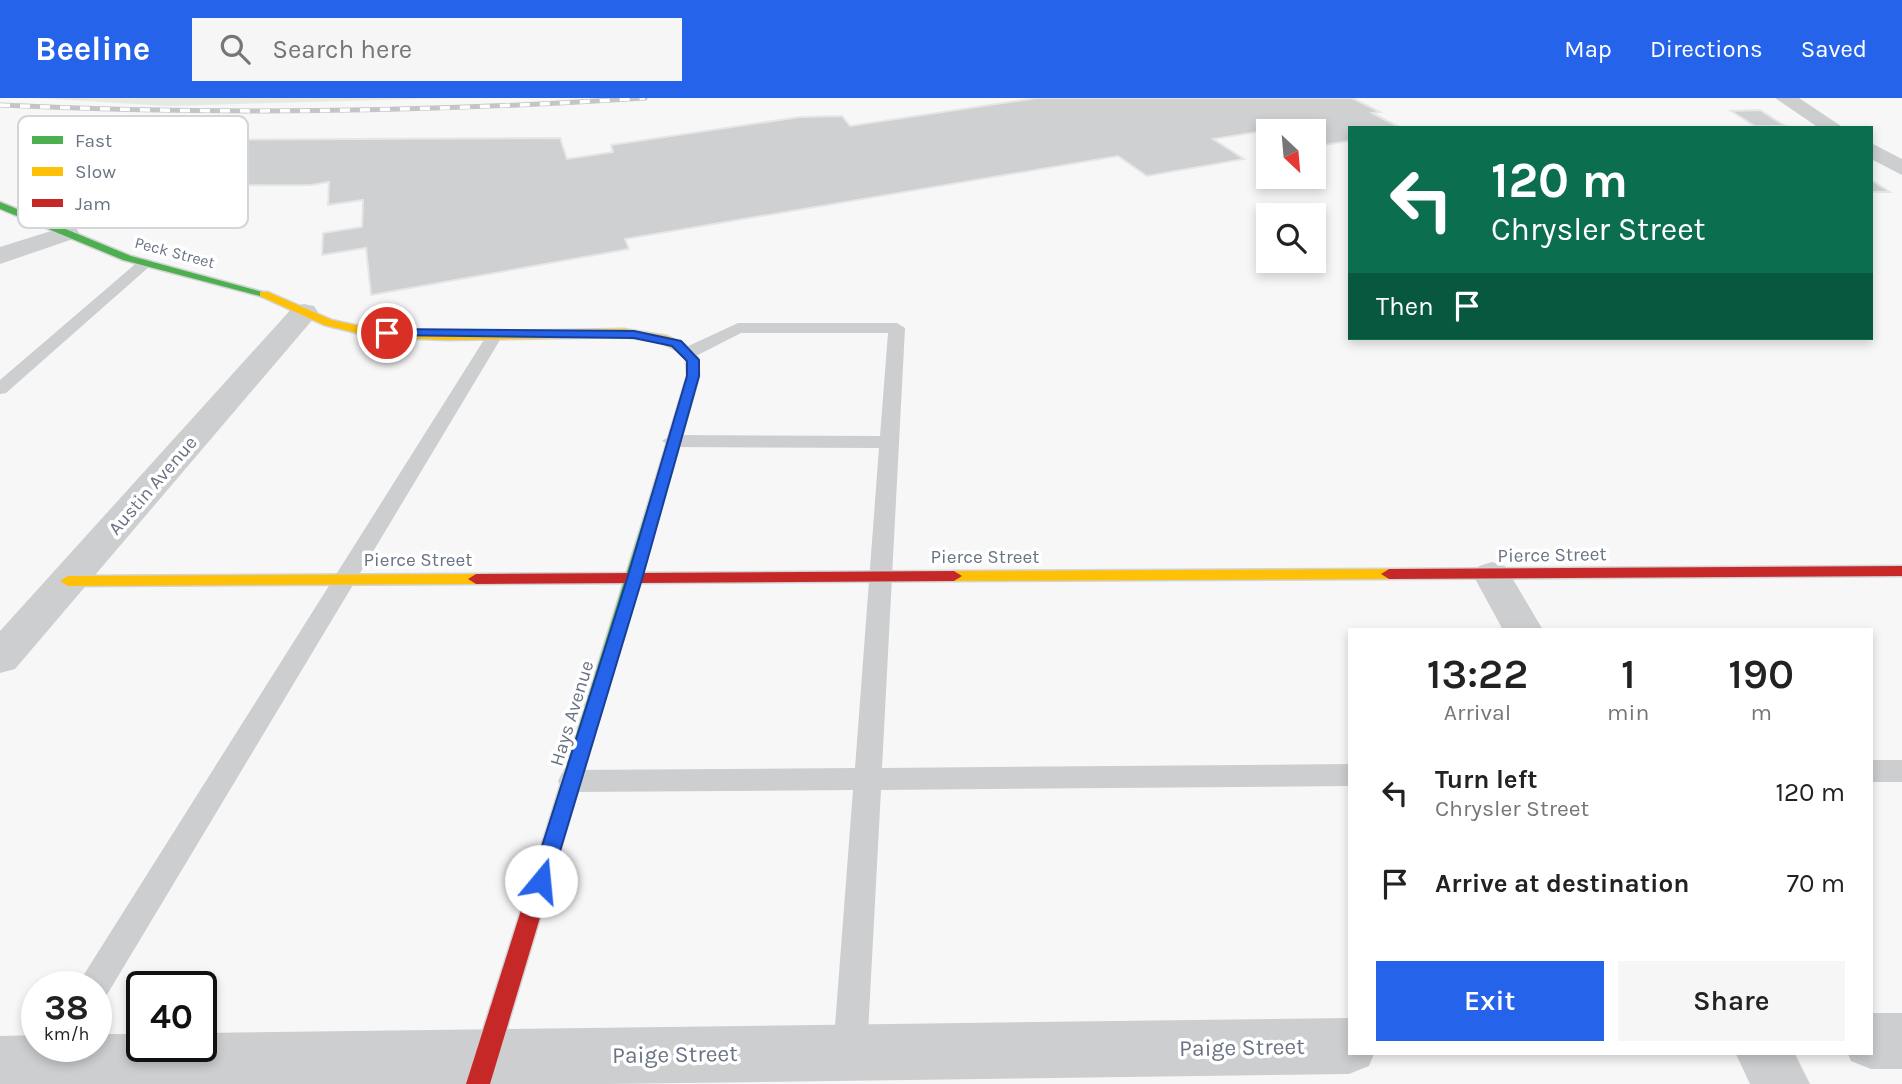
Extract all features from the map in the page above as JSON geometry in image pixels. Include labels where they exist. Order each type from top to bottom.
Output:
[{"type":"street","points":[[1785,98],[1831,126]]},
{"type":"street","points":[[1873,151],[1902,168]]},
{"type":"street","name":"Peck Street","points":[[0,205],[18,213]]},
{"type":"street","name":"Peck Street","points":[[55,228],[104,250],[268,296],[350,330],[403,334],[634,334],[670,341],[688,353]]},
{"type":"street","points":[[0,256],[67,233]]},
{"type":"street","name":"Austin Avenue","points":[[0,658],[304,312]]},
{"type":"street","name":"Hays Avenue","points":[[482,1070],[635,579],[694,371],[688,353]]},
{"type":"street","name":"Pierce Street","points":[[68,581],[1902,571]]},
{"type":"street","points":[[1492,575],[1522,628]]},
{"type":"street","points":[[1873,1041],[1902,1041]]},
{"type":"street","name":"Paige Street","points":[[35,1064],[482,1070],[850,1052],[1348,1046]]},
{"type":"street","points":[[1765,1055],[1781,1084]]},
{"type":"lane","points":[[0,389],[145,263]]},
{"type":"lane","points":[[688,353],[738,328],[897,328],[850,1052]]},
{"type":"lane","points":[[104,971],[495,335]]},
{"type":"lane","points":[[672,441],[890,442]]},
{"type":"lane","points":[[1873,771],[1902,771]]},
{"type":"lane","points":[[572,781],[1348,775]]},
{"type":"shaded area","points":[[38,98],[453,98],[167,106]]},
{"type":"building","points":[[1037,98],[1352,98],[1380,112],[1372,113],[1397,126],[1348,126],[1348,141],[1326,145],[1326,119],[1256,119],[1256,132],[1213,139],[1244,159],[1147,176],[1118,156],[625,239],[629,249],[371,295],[366,248],[322,255],[323,233],[362,227],[363,200],[328,205],[329,182],[311,185],[248,185],[248,139],[560,138],[567,159],[613,152],[611,145],[800,117],[842,116],[850,126]]},
{"type":"building","points":[[1760,110],[1785,126],[1755,126],[1731,111]]},
{"type":"building","points":[[1873,181],[1890,192],[1873,192]]},
{"type":"railway","points":[[0,105],[242,111],[403,109],[645,98]]},
{"type":"traffic: fast","points":[[0,205],[18,213]]},
{"type":"traffic: fast","points":[[55,228],[127,258],[264,294]]},
{"type":"traffic: fast","points":[[553,841],[658,495]]},
{"type":"traffic: slow","points":[[264,294],[328,323],[373,333],[447,336],[624,333],[663,339],[680,347],[692,358],[693,376],[658,495]]},
{"type":"traffic: slow","points":[[954,576],[1389,574]]},
{"type":"traffic: slow","points":[[68,581],[476,579]]},
{"type":"traffic: jam","points":[[1389,574],[1902,571]]},
{"type":"traffic: jam","points":[[476,579],[954,576]]},
{"type":"traffic: jam","points":[[478,1084],[553,841]]},
{"type":"route","points":[[387,333],[634,334],[670,341],[685,349],[693,360],[693,376],[672,441],[635,579],[541,881]]}]
